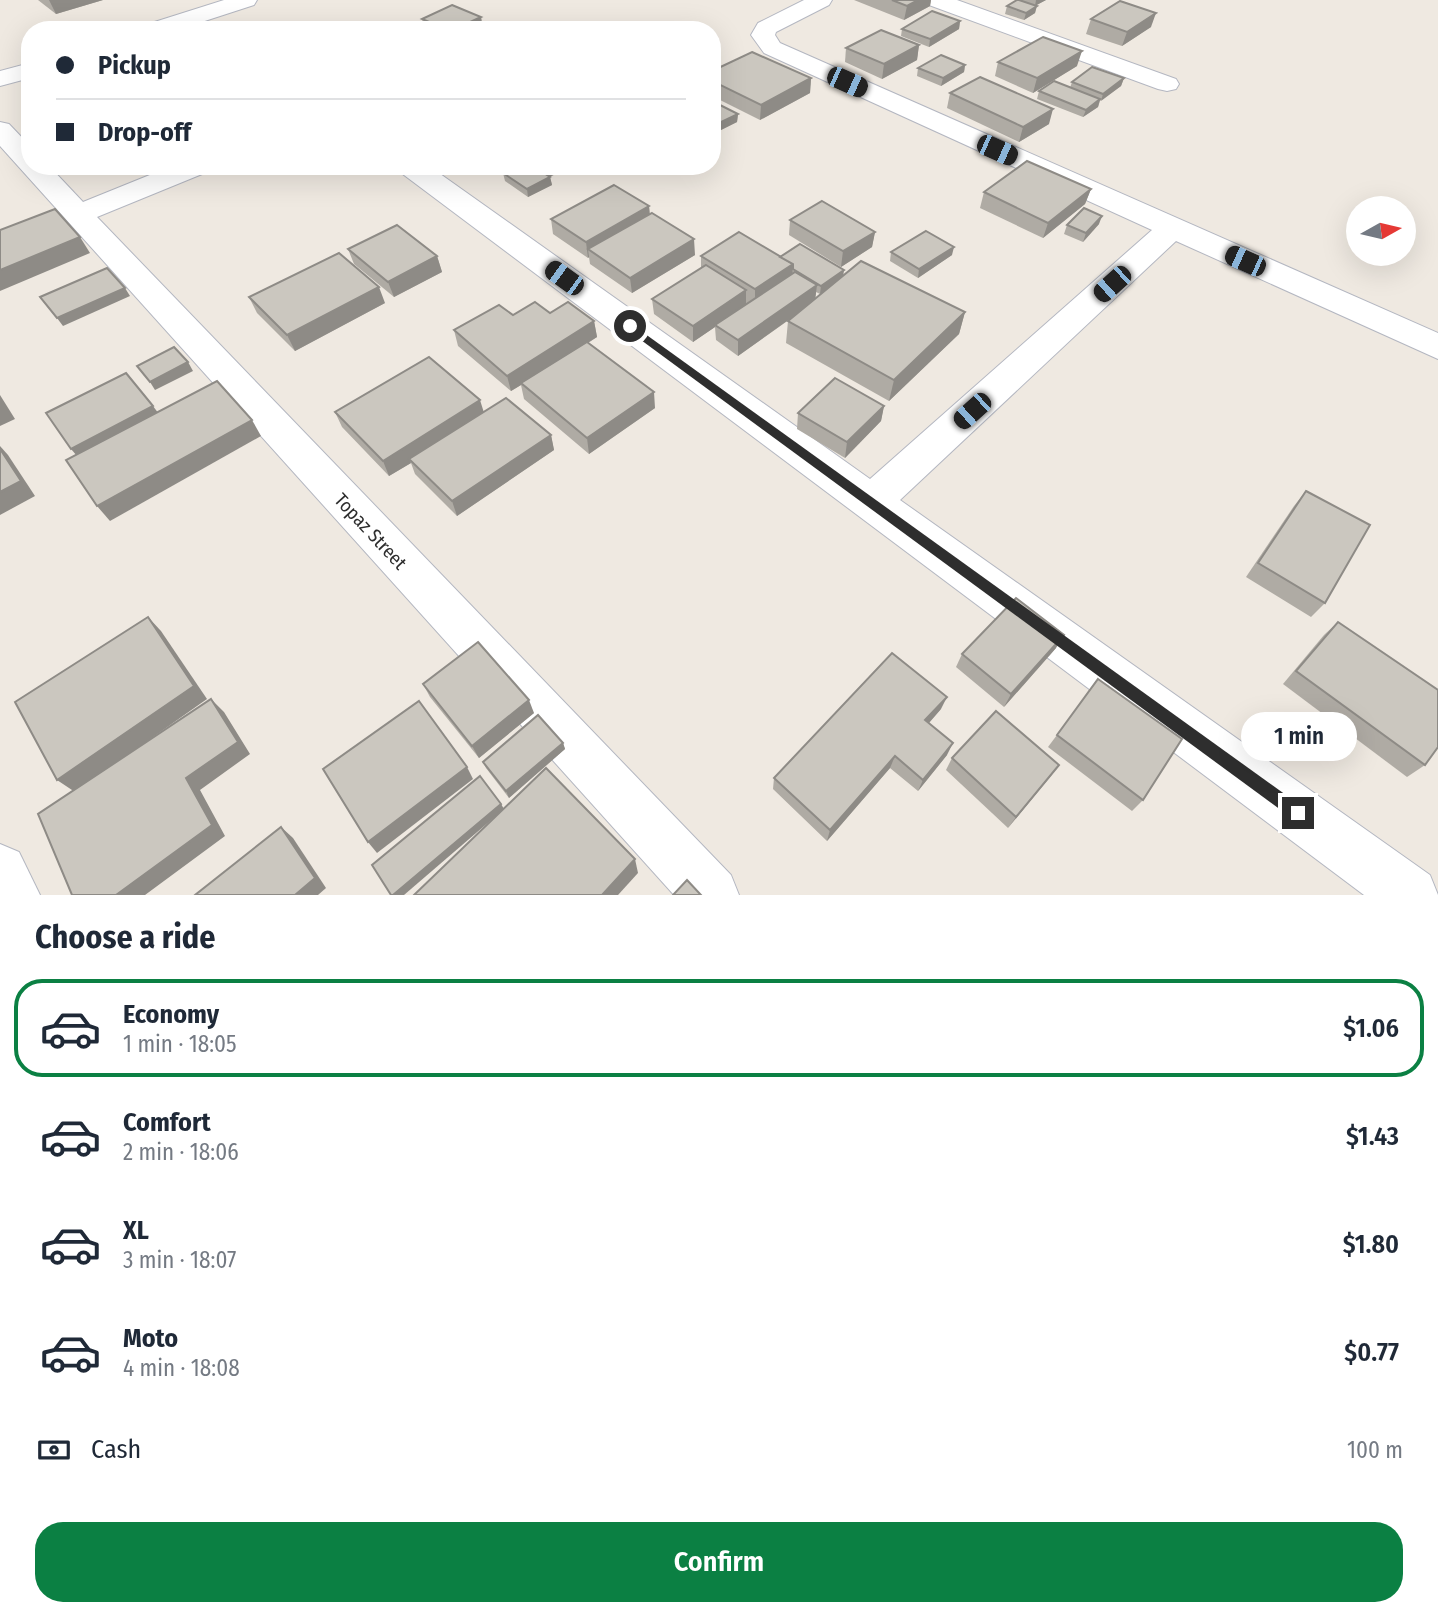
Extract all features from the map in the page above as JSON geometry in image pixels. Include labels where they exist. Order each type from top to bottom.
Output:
[{"type":"street","points":[[181,21],[246,0]]},
{"type":"street","points":[[821,0],[766,28],[763,36],[765,41],[772,48],[1438,347]]},
{"type":"street","points":[[937,0],[1167,84]]},
{"type":"street","points":[[0,79],[21,73]]},
{"type":"street","name":"Topaz Street","points":[[0,130],[21,154]]},
{"type":"street","name":"Topaz Street","points":[[40,175],[711,895]]},
{"type":"street","points":[[76,215],[175,175]]},
{"type":"street","points":[[422,175],[1410,895]]},
{"type":"street","points":[[871,502],[1172,229]]},
{"type":"street","points":[[0,871],[12,895]]},
{"type":"building","points":[[892,0],[918,0],[907,6]]},
{"type":"building","points":[[1017,0],[1037,6],[1026,13],[1007,6]]},
{"type":"building","points":[[1120,1],[1156,13],[1127,32],[1091,19]]},
{"type":"building","points":[[452,5],[481,17],[472,21],[422,19]]},
{"type":"building","points":[[932,11],[960,21],[930,39],[902,29]]},
{"type":"building","points":[[881,30],[919,45],[884,64],[846,48]]},
{"type":"building","points":[[1043,37],[1082,51],[1037,78],[998,62]]},
{"type":"building","points":[[752,52],[811,78],[761,105],[721,85],[721,67]]},
{"type":"building","points":[[941,55],[965,65],[943,78],[918,68]]},
{"type":"building","points":[[1092,67],[1124,78],[1103,94],[1072,82]]},
{"type":"building","points":[[980,77],[1053,109],[1023,127],[950,93]]},
{"type":"building","points":[[1054,81],[1100,99],[1086,110],[1039,91]]},
{"type":"building","points":[[721,106],[738,114],[721,122]]},
{"type":"building","points":[[1027,161],[1091,189],[1048,223],[984,192]]},
{"type":"building","points":[[506,175],[550,177],[527,189]]},
{"type":"building","points":[[614,185],[649,206],[586,242],[551,219]]},
{"type":"building","points":[[822,201],[875,232],[843,251],[790,220]]},
{"type":"building","points":[[1084,208],[1102,216],[1086,233],[1067,225]]},
{"type":"building","points":[[55,209],[80,237],[0,270],[0,230]]},
{"type":"building","points":[[652,213],[694,239],[630,278],[588,249]]},
{"type":"building","points":[[397,225],[437,256],[388,282],[348,249]]},
{"type":"building","points":[[926,231],[954,247],[919,269],[891,252]]},
{"type":"building","points":[[739,232],[793,264],[755,289],[701,256]]},
{"type":"building","points":[[800,244],[844,270],[821,286],[793,269],[793,264],[780,257]]},
{"type":"building","points":[[339,253],[379,287],[287,335],[249,297]]},
{"type":"building","points":[[861,261],[965,312],[894,380],[788,321]]},
{"type":"building","points":[[706,265],[746,290],[693,326],[652,299]]},
{"type":"building","points":[[107,268],[125,288],[57,318],[40,297]]},
{"type":"building","points":[[795,272],[817,285],[738,340],[715,325]]},
{"type":"building","points":[[535,302],[550,313],[568,302],[594,321],[507,376],[454,330],[499,305],[513,315]]},
{"type":"building","points":[[587,342],[654,392],[587,438],[521,383]]},
{"type":"building","points":[[174,347],[188,362],[150,382],[137,366]]},
{"type":"building","points":[[429,357],[480,400],[383,461],[335,412]]},
{"type":"building","points":[[126,373],[153,406],[71,449],[46,413]]},
{"type":"building","points":[[835,378],[884,406],[847,442],[798,413]]},
{"type":"building","points":[[217,381],[252,420],[97,506],[66,460]]},
{"type":"building","points":[[506,398],[551,435],[452,501],[409,459]]},
{"type":"building","points":[[0,449],[21,481],[0,492]]},
{"type":"building","points":[[1306,491],[1370,525],[1325,603],[1258,563]]},
{"type":"building","points":[[1016,598],[1064,635],[1011,694],[962,654]]},
{"type":"building","points":[[148,617],[194,686],[57,780],[15,702]]},
{"type":"building","points":[[1338,622],[1438,690],[1438,747],[1425,765],[1296,671]]},
{"type":"building","points":[[478,642],[529,700],[472,746],[423,684]]},
{"type":"building","points":[[892,653],[947,697],[925,720],[953,743],[923,780],[895,756],[830,830],[774,778]]},
{"type":"building","points":[[1098,679],[1182,739],[1143,800],[1057,735]]},
{"type":"building","points":[[211,699],[238,742],[186,778],[212,825],[116,895],[72,895],[38,814]]},
{"type":"building","points":[[419,701],[467,767],[368,842],[323,769]]},
{"type":"building","points":[[996,711],[1059,765],[1016,817],[952,758]]},
{"type":"building","points":[[538,715],[563,743],[506,791],[483,762]]},
{"type":"building","points":[[546,768],[635,859],[602,895],[414,895]]},
{"type":"building","points":[[480,776],[501,804],[391,895],[372,865]]},
{"type":"building","points":[[281,827],[315,878],[295,895],[195,895]]},
{"type":"building","points":[[687,880],[701,895],[673,895]]},
{"type":"route","points":[[630,326],[1298,813]]}]
